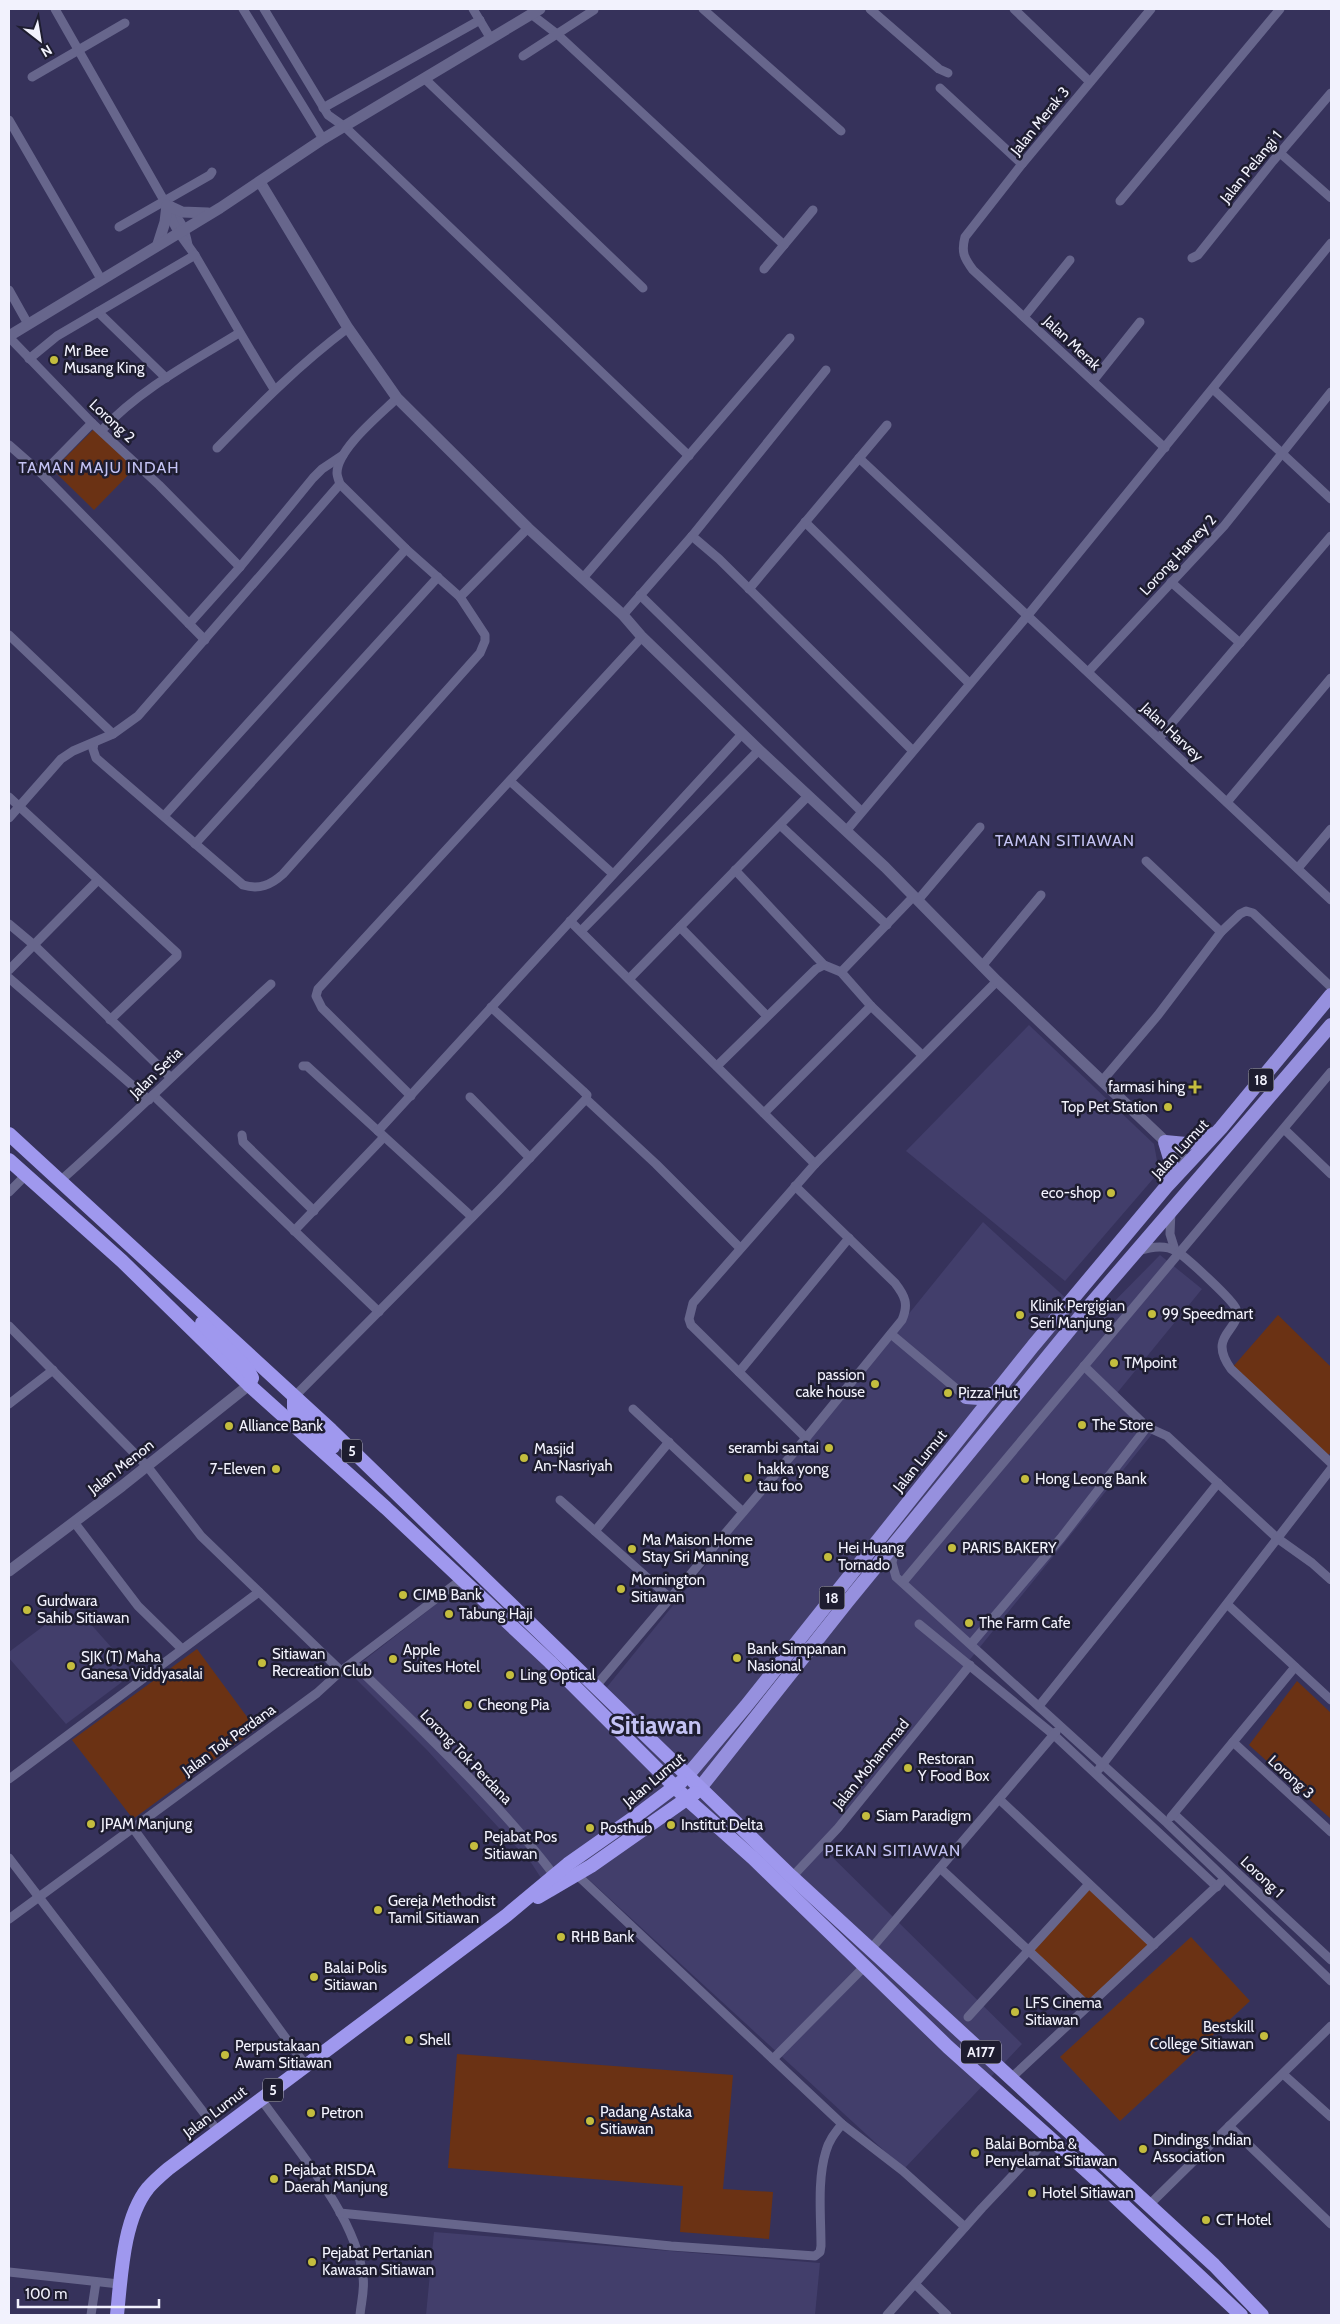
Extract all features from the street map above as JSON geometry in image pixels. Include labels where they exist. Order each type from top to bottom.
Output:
[{"type":"highway","name":"5","points":[[9,1134],[189,1299],[443,1537],[700,1788]]},
{"type":"highway","points":[[9,1144],[28,1165],[25,1176]]},
{"type":"highway","name":"5","points":[[9,1160],[122,1262],[249,1385],[462,1579],[550,1662],[688,1800]]},
{"type":"highway","points":[[60,1181],[58,1192],[60,1196],[107,1238],[122,1262]]},
{"type":"highway","points":[[189,1299],[202,1324],[248,1370],[252,1378],[249,1385]]},
{"type":"highway","points":[[294,1397],[294,1408],[298,1414],[332,1447],[386,1508]]},
{"type":"highway","name":"Jalan Lumut","points":[[118,2315],[119,2284],[130,2228],[138,2205],[148,2188],[168,2169],[217,2130],[306,2066],[507,1915],[554,1875],[676,1787],[688,1776]]},
{"type":"highway","name":"Jalan Lumut","points":[[507,1915],[576,1874],[688,1800],[700,1788]]},
{"type":"highway","name":"A177","points":[[700,1788],[870,1950],[1214,2265],[1262,2315]]},
{"type":"highway","name":"A177","points":[[688,1800],[753,1858],[948,2047],[1049,2137],[1241,2315]]},
{"type":"main road","name":"Jalan Lumut","points":[[688,1776],[1033,1346],[1166,1187],[1221,1128],[1331,995]]},
{"type":"main road","name":"Jalan Lumut","points":[[700,1788],[1103,1289],[1224,1152],[1331,1025]]},
{"type":"main road","points":[[1166,1187],[1172,1165],[1165,1142],[1186,1144],[1194,1142],[1221,1128]]},
{"type":"main road","points":[[1182,1199],[1189,1182],[1188,1163],[1205,1163],[1224,1152]]},
{"type":"main road","points":[[1070,1302],[1080,1306],[1095,1299],[1103,1289]]},
{"type":"main road","points":[[1033,1346],[1049,1334],[1056,1333],[1065,1337]]},
{"type":"main road","points":[[966,1397],[979,1398],[995,1393]]},
{"type":"main road","points":[[966,1397],[973,1410],[971,1423]]},
{"type":"street","points":[[54,9],[167,206],[171,220],[181,230],[239,333],[274,389]]},
{"type":"street","points":[[243,9],[323,139]]},
{"type":"street","points":[[264,9],[328,115],[345,127],[689,456]]},
{"type":"street","points":[[473,9],[491,39]]},
{"type":"street","points":[[703,9],[841,131]]},
{"type":"street","points":[[870,9],[939,68],[948,72]]},
{"type":"street","points":[[1014,9],[1090,82]]},
{"type":"street","points":[[1023,17],[1029,9]]},
{"type":"street","name":"Jalan Merak 3","points":[[964,257],[965,237],[1022,164],[1151,9]]},
{"type":"street","points":[[1120,201],[1280,9]]},
{"type":"street","points":[[523,56],[594,10]]},
{"type":"street","points":[[9,336],[260,182],[323,139],[535,12],[556,34],[784,245]]},
{"type":"street","points":[[323,108],[480,20]]},
{"type":"street","points":[[32,76],[125,23]]},
{"type":"street","points":[[425,79],[643,288]]},
{"type":"street","points":[[940,88],[1022,164]]},
{"type":"street","name":"Jalan Pelangi 1","points":[[1192,258],[1198,255],[1331,93]]},
{"type":"street","points":[[9,120],[101,279]]},
{"type":"street","points":[[1280,153],[1331,198]]},
{"type":"street","points":[[119,227],[167,206],[212,172]]},
{"type":"street","points":[[260,182],[348,328],[397,398],[528,528],[623,615],[642,637],[742,734],[916,898],[997,981],[1188,1163]]},
{"type":"street","points":[[167,206],[182,212],[210,213]]},
{"type":"street","points":[[158,244],[165,222],[167,206]]},
{"type":"street","points":[[764,269],[813,210]]},
{"type":"street","points":[[846,831],[912,750],[1028,615],[1331,243]]},
{"type":"street","points":[[29,359],[57,336],[195,255]]},
{"type":"street","name":"Jalan Merak","points":[[964,257],[973,270],[1164,448]]},
{"type":"street","points":[[1024,317],[1070,260]]},
{"type":"street","points":[[9,290],[28,324]]},
{"type":"street","points":[[98,312],[166,378]]},
{"type":"street","points":[[1093,381],[1140,322]]},
{"type":"street","points":[[217,448],[274,389],[307,359],[348,328]]},
{"type":"street","points":[[102,430],[116,414],[166,378],[239,333]]},
{"type":"street","name":"Lorong 2","points":[[9,336],[92,423],[102,430],[240,567]]},
{"type":"street","points":[[583,578],[790,338]]},
{"type":"street","points":[[623,615],[692,536],[826,370]]},
{"type":"street","points":[[1213,389],[1331,499]]},
{"type":"street","name":"Lorong Harvey 2","points":[[1088,672],[1224,526],[1331,392]]},
{"type":"street","points":[[94,743],[93,749],[96,758],[243,885],[254,889],[273,883],[480,653],[485,635],[460,597],[406,549],[340,484],[337,473],[339,463],[344,455],[357,438],[397,398]]},
{"type":"street","points":[[42,474],[92,423]]},
{"type":"street","points":[[749,589],[887,425]]},
{"type":"street","points":[[9,445],[42,474],[205,640]]},
{"type":"street","points":[[189,624],[240,567],[318,473],[344,455]]},
{"type":"street","name":"Jalan Harvey","points":[[859,458],[1331,900]]},
{"type":"street","points":[[9,818],[62,759],[73,751],[113,734],[138,716],[340,484]]},
{"type":"street","points":[[804,522],[969,683]]},
{"type":"street","points":[[460,597],[528,528]]},
{"type":"street","points":[[692,536],[749,589],[912,750]]},
{"type":"street","points":[[1159,738],[1331,536]]},
{"type":"street","points":[[164,816],[406,549]]},
{"type":"street","points":[[195,844],[438,578]]},
{"type":"street","points":[[1171,582],[1240,643]]},
{"type":"street","points":[[640,596],[861,812]]},
{"type":"street","points":[[9,635],[113,734]]},
{"type":"street","points":[[411,1096],[322,1008],[316,996],[318,990],[642,637]]},
{"type":"street","points":[[1227,802],[1331,678]]},
{"type":"street","points":[[294,1231],[314,1211],[381,1134],[411,1096],[742,734]]},
{"type":"street","points":[[581,931],[759,750]]},
{"type":"street","points":[[510,781],[613,874]]},
{"type":"street","points":[[629,979],[808,796]]},
{"type":"street","points":[[9,797],[168,942],[177,954],[110,1020]]},
{"type":"street","points":[[780,824],[887,925]]},
{"type":"street","points":[[841,972],[916,898],[980,827]]},
{"type":"street","points":[[1298,868],[1331,829]]},
{"type":"street","points":[[1146,861],[1221,932]]},
{"type":"street","points":[[736,870],[824,965],[841,972],[870,1006],[922,1055]]},
{"type":"street","points":[[9,970],[98,880]]},
{"type":"street","points":[[982,966],[1041,894]]},
{"type":"street","points":[[1102,1081],[1158,1015],[1221,932],[1240,914],[1246,911],[1252,913],[1331,987]]},
{"type":"street","points":[[570,921],[815,1164]]},
{"type":"street","points":[[9,924],[34,945],[170,1078]]},
{"type":"street","points":[[680,927],[768,1016]]},
{"type":"street","points":[[717,1066],[816,969],[824,965]]},
{"type":"street","points":[[9,978],[151,1098],[379,1312]]},
{"type":"street","points":[[806,1438],[691,1325],[689,1311],[695,1300],[815,1164],[997,981]]},
{"type":"street","name":"Jalan Setia","points":[[60,1181],[271,984]]},
{"type":"street","points":[[764,1113],[870,1006]]},
{"type":"street","points":[[491,1008],[583,1091],[587,1095],[586,1099],[656,1164],[740,1248]]},
{"type":"street","points":[[303,1066],[306,1066],[472,1217]]},
{"type":"street","points":[[902,1582],[1084,1366],[1177,1252],[1331,1072]]},
{"type":"street","points":[[470,1097],[530,1158]]},
{"type":"street","points":[[294,1397],[586,1099]]},
{"type":"street","points":[[1284,1129],[1331,1174]]},
{"type":"street","points":[[242,1135],[243,1142],[314,1211]]},
{"type":"street","points":[[9,1192],[25,1176]]},
{"type":"street","points":[[595,1687],[806,1438],[891,1334],[906,1312],[906,1298],[895,1283],[795,1186]]},
{"type":"street","points":[[1171,1210],[1170,1234],[1177,1252],[1213,1284],[1236,1309],[1236,1317],[1222,1342],[1222,1357],[1231,1368],[1331,1463]]},
{"type":"street","points":[[739,1372],[849,1238]]},
{"type":"street","points":[[1136,1252],[1157,1247],[1177,1252]]},
{"type":"street","points":[[9,1326],[147,1466],[201,1536],[341,1671]]},
{"type":"street","points":[[891,1334],[966,1397]]},
{"type":"street","points":[[1084,1366],[1146,1427],[1167,1436],[1277,1538],[1312,1563],[1331,1580]]},
{"type":"street","points":[[9,1404],[53,1370]]},
{"type":"street","name":"Jalan Menon","points":[[9,1571],[147,1466],[249,1385]]},
{"type":"street","points":[[633,1408],[743,1512]]},
{"type":"street","points":[[970,1644],[1061,1538],[1146,1427]]},
{"type":"street","points":[[595,1531],[669,1442]]},
{"type":"street","points":[[1095,1773],[1331,1469]]},
{"type":"street","points":[[1039,1706],[1218,1483]]},
{"type":"street","points":[[560,1500],[670,1598]]},
{"type":"street","points":[[74,1522],[138,1606],[182,1649]]},
{"type":"street","points":[[897,1542],[892,1556],[893,1571],[902,1582],[1167,1823],[1331,1980]]},
{"type":"street","name":"Jalan Tok Perdana","points":[[9,1918],[317,1693],[341,1671],[462,1579]]},
{"type":"street","points":[[9,1778],[259,1592]]},
{"type":"street","points":[[1227,1604],[1331,1700]]},
{"type":"street","points":[[919,1624],[1054,1734],[1216,1887]]},
{"type":"street","name":"Lorong Tok Perdana","points":[[353,1663],[494,1805],[530,1844],[554,1875]]},
{"type":"street","name":"Jalan Mohammad","points":[[792,1877],[838,1828],[970,1665]]},
{"type":"street","points":[[1167,1823],[1295,1667]]},
{"type":"street","points":[[870,1950],[1061,1727]]},
{"type":"street","name":"Lorong 3","points":[[1233,1742],[1331,1832]]},
{"type":"street","points":[[999,1799],[1154,1944]]},
{"type":"street","name":"Lorong 1","points":[[1174,1814],[1331,1960]]},
{"type":"street","points":[[133,1828],[306,2066]]},
{"type":"street","points":[[9,1858],[217,2130]]},
{"type":"street","points":[[940,1868],[1088,2006]]},
{"type":"street","points":[[576,1874],[842,2124],[903,2171],[965,2227]]},
{"type":"street","points":[[1010,2079],[1225,1879]]},
{"type":"street","points":[[968,2017],[1090,1884]]},
{"type":"street","points":[[773,2059],[865,1966]]},
{"type":"street","points":[[1149,2205],[1331,2026]]},
{"type":"street","points":[[1283,2074],[1331,2117]]},
{"type":"street","points":[[261,2098],[327,2192],[351,2232],[359,2254],[364,2279],[360,2315]]},
{"type":"street","points":[[340,2214],[671,2246],[814,2256],[820,2252],[821,2246],[822,2179],[826,2152],[831,2138],[842,2124]]},
{"type":"street","points":[[1229,2126],[1331,2224]]},
{"type":"street","points":[[887,2315],[965,2227],[1049,2137]]},
{"type":"street","points":[[9,2272],[119,2284]]},
{"type":"street","points":[[91,2315],[96,2282]]},
{"type":"street","points":[[915,2284],[947,2315]]},
{"type":"shaded area","points":[[95,428],[135,468],[94,510],[53,470]]},
{"type":"shaded area","points":[[1029,1025],[1154,1144],[1159,1172],[1065,1281],[906,1151]]},
{"type":"shaded area","points":[[983,1222],[1093,1323],[1160,1255],[1202,1289],[1113,1398],[1153,1433],[820,1845],[1022,2044],[904,2169],[585,1876],[553,1897],[532,1864],[427,1750],[349,1672],[470,1578],[607,1687]]},
{"type":"shaded area","points":[[1278,1315],[1331,1367],[1331,1452],[1326,1458],[1231,1369]]},
{"type":"shaded area","name":"SJK (T) Maha Ganesa Viddyasalai","points":[[73,1604],[134,1673],[66,1724],[9,1658],[9,1652]]},
{"type":"shaded area","points":[[197,1649],[256,1729],[133,1819],[72,1740]]},
{"type":"shaded area","points":[[1297,1681],[1331,1713],[1331,1819],[1249,1745]]},
{"type":"shaded area","points":[[1089,1884],[1154,1945],[1088,2006],[1029,1951]]},
{"type":"shaded area","points":[[1191,1937],[1250,2001],[1120,2121],[1060,2057]]},
{"type":"shaded area","name":"Padang Astaka Sitiawan","points":[[457,2054],[733,2075],[723,2189],[773,2192],[769,2239],[680,2232],[683,2186],[448,2168]]},
{"type":"shaded area","points":[[434,2232],[820,2263],[815,2315],[426,2315]]},
{"type":"place","name":"Mr Bee Musang King","points":[[54,360]]},
{"type":"place","name":"farmasi hing","points":[[1195,1087]]},
{"type":"place","name":"Top Pet Station","points":[[1168,1107]]},
{"type":"place","name":"eco-shop","points":[[1111,1193]]},
{"type":"place","name":"99 Speedmart","points":[[1152,1314]]},
{"type":"place","name":"Klinik Pergigian Seri Manjung","points":[[1020,1315]]},
{"type":"place","name":"TMpoint","points":[[1114,1363]]},
{"type":"place","name":"passion cake house","points":[[875,1384]]},
{"type":"place","name":"Pizza Hut","points":[[948,1393]]},
{"type":"place","name":"The Store","points":[[1082,1425]]},
{"type":"place","name":"Alliance Bank","points":[[229,1426]]},
{"type":"place","name":"serambi santai","points":[[829,1448]]},
{"type":"place","name":"Masjid An-Nasriyah","points":[[524,1458]]},
{"type":"place","name":"7-Eleven","points":[[276,1469]]},
{"type":"place","name":"hakka yong tau foo","points":[[748,1478]]},
{"type":"place","name":"Hong Leong Bank","points":[[1025,1479]]},
{"type":"place","name":"PARIS BAKERY","points":[[952,1548]]},
{"type":"place","name":"Ma Maison Home Stay Sri Manning","points":[[632,1549]]},
{"type":"place","name":"Hei Huang Tornado","points":[[828,1557]]},
{"type":"place","name":"Mornington Sitiawan","points":[[621,1589]]},
{"type":"place","name":"CIMB Bank","points":[[403,1595]]},
{"type":"place","name":"Gurdwara Sahib Sitiawan","points":[[27,1610]]},
{"type":"place","name":"Tabung Haji","points":[[449,1614]]},
{"type":"place","name":"The Farm Cafe","points":[[969,1623]]},
{"type":"place","name":"Bank Simpanan Nasional","points":[[737,1658]]},
{"type":"place","name":"Apple Suites Hotel","points":[[393,1659]]},
{"type":"place","name":"Sitiawan Recreation Club","points":[[262,1663]]},
{"type":"place","name":"SJK (T) Maha Ganesa Viddyasalai","points":[[71,1666]]},
{"type":"place","name":"Ling Optical","points":[[510,1675]]},
{"type":"place","name":"Cheong Pia","points":[[468,1705]]},
{"type":"place","name":"Restoran Y Food Box","points":[[908,1768]]},
{"type":"place","name":"Siam Paradigm","points":[[866,1816]]},
{"type":"place","name":"JPAM Manjung","points":[[91,1824]]},
{"type":"place","name":"Institut Delta","points":[[671,1825]]},
{"type":"place","name":"Posthub","points":[[590,1828]]},
{"type":"place","name":"Pejabat Pos Sitiawan","points":[[474,1846]]},
{"type":"place","name":"Gereja Methodist Tamil Sitiawan","points":[[378,1910]]},
{"type":"place","name":"RHB Bank","points":[[561,1937]]},
{"type":"place","name":"Balai Polis Sitiawan","points":[[314,1977]]},
{"type":"place","name":"LFS Cinema Sitiawan","points":[[1015,2012]]},
{"type":"place","name":"Bestskill College Sitiawan","points":[[1264,2036]]},
{"type":"place","name":"Shell","points":[[409,2040]]},
{"type":"place","name":"Perpustakaan Awam Sitiawan","points":[[225,2055]]},
{"type":"place","name":"Petron","points":[[311,2113]]},
{"type":"place","name":"Padang Astaka Sitiawan","points":[[590,2121]]},
{"type":"place","name":"Dindings Indian Association","points":[[1143,2149]]},
{"type":"place","name":"Balai Bomba & Penyelamat Sitiawan","points":[[975,2153]]},
{"type":"place","name":"Pejabat RISDA Daerah Manjung","points":[[274,2179]]},
{"type":"place","name":"Hotel Sitiawan","points":[[1032,2193]]},
{"type":"place","name":"CT Hotel","points":[[1206,2220]]},
{"type":"place","name":"Pejabat Pertanian Kawasan Sitiawan","points":[[312,2262]]},
{"type":"district","name":"TAMAN MAJU INDAH","points":[[99,467]]},
{"type":"district","name":"TAMAN SITIAWAN","points":[[1065,840]]},
{"type":"district","name":"Sitiawan","points":[[656,1725]]},
{"type":"district","name":"PEKAN SITIAWAN","points":[[893,1850]]}]
